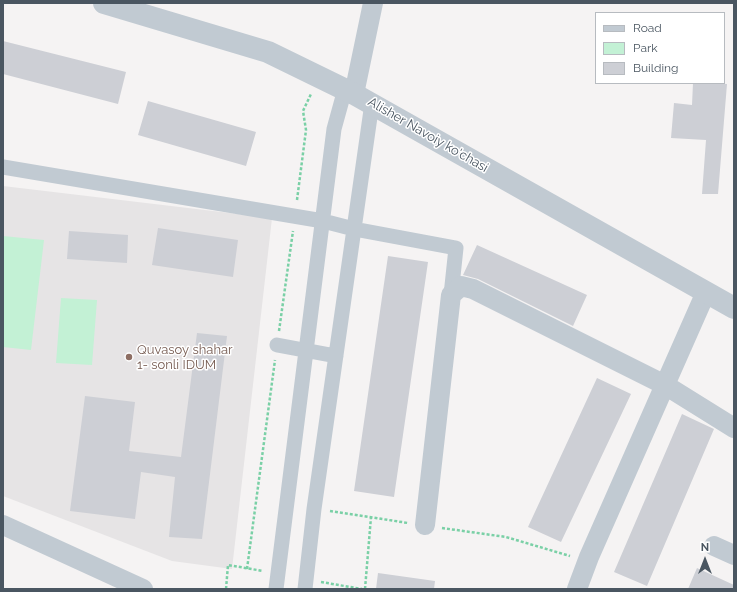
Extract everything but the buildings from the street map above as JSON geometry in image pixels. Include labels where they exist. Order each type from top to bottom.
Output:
[{"type":"street","name":"Alisher Navoiy ko'chasi","points":[[104,3],[268,52],[318,76],[357,95],[734,308]]},
{"type":"street","points":[[306,589],[314,509],[354,229],[357,95],[373,3]]},
{"type":"street","points":[[276,589],[334,129],[357,95]]},
{"type":"street","points":[[3,167],[323,221],[354,229],[456,248],[425,525]]},
{"type":"street","points":[[451,295],[461,286],[473,289],[665,385],[734,428]]},
{"type":"street","points":[[577,589],[706,292]]},
{"type":"street","points":[[277,345],[336,356]]},
{"type":"street","points":[[3,525],[143,589]]},
{"type":"street","points":[[714,546],[734,555]]},
{"type":"path","points":[[247,569],[306,130],[303,111],[318,76]]},
{"type":"path","points":[[365,589],[372,517]]},
{"type":"shaded area","name":"Quvasoy shahar 1- sonli IDUM","points":[[3,186],[272,218],[232,569],[172,561],[3,496]]},
{"type":"green space","points":[[3,236],[44,240],[31,350],[3,347]]},
{"type":"green space","points":[[61,298],[97,300],[92,365],[56,363]]},
{"type":"place","name":"Quvasoy shahar 1- sonli IDUM","points":[[129,357]]}]
